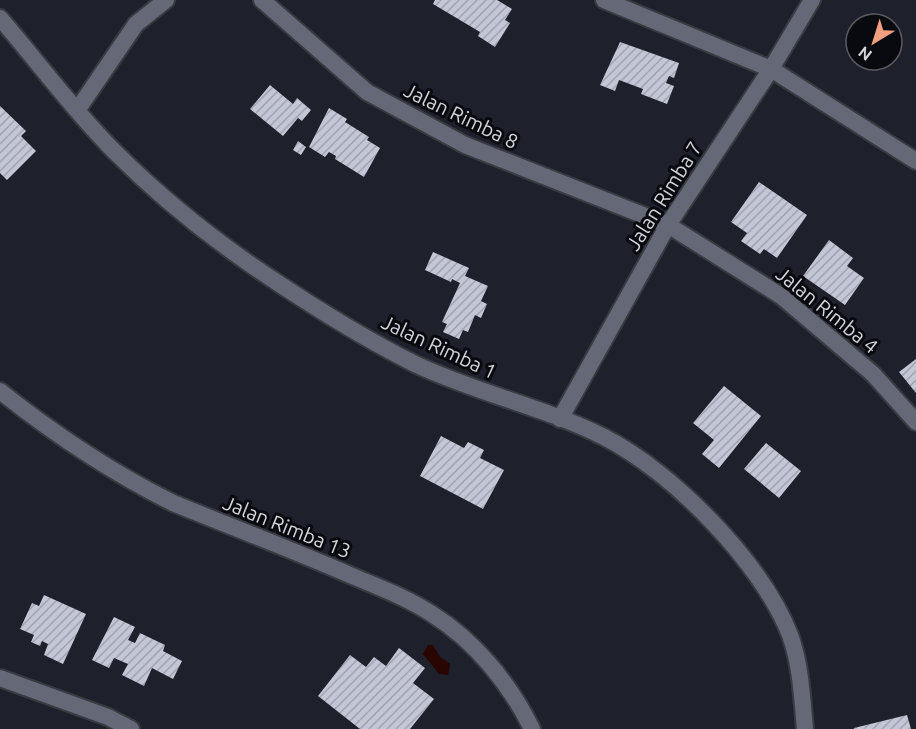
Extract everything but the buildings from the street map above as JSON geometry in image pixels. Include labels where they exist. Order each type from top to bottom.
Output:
[{"type":"street","points":[[78,109],[136,24],[166,0]]},
{"type":"street","name":"Jalan Rimba 8","points":[[262,0],[367,92],[465,145],[668,225]]},
{"type":"street","points":[[604,0],[771,69],[916,161]]},
{"type":"street","name":"Jalan Rimba 7","points":[[560,419],[668,225],[771,69],[812,0]]},
{"type":"street","name":"Jalan Rimba 1","points":[[0,18],[112,149],[185,216],[227,249],[328,315],[417,364],[604,437],[658,473],[705,515],[739,555],[778,609],[790,636],[799,666],[805,729]]},
{"type":"street","name":"Jalan Rimba 4","points":[[668,225],[781,296],[873,374],[916,422]]},
{"type":"street","name":"Jalan Rimba 13","points":[[0,391],[44,426],[140,486],[173,503],[398,594],[434,615],[473,647],[496,671],[520,704],[532,729]]},
{"type":"street","points":[[0,678],[108,717],[131,729]]},
{"type":"shaded area","points":[[428,645],[433,645],[440,657],[450,664],[448,675],[439,674],[423,654]]}]
